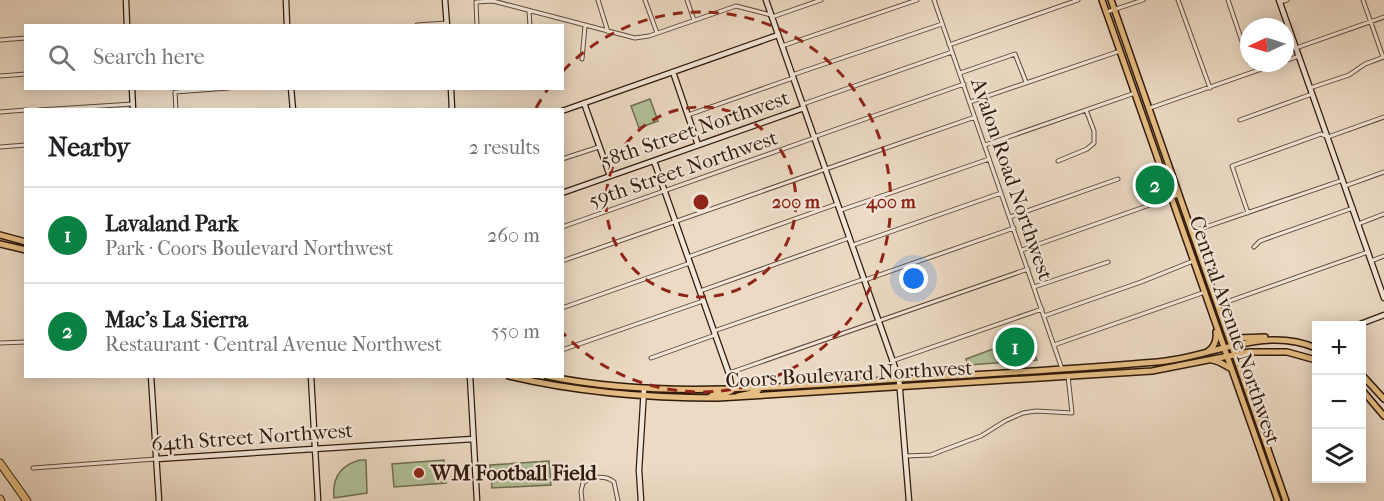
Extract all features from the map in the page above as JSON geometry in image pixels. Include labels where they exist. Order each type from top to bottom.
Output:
[{"type":"highway","points":[[0,463],[27,501]]},
{"type":"main road","name":"Central Avenue Northwest","points":[[1102,0],[1278,501]]},
{"type":"main road","points":[[1111,0],[1286,501]]},
{"type":"main road","points":[[1,235],[24,241]]},
{"type":"main road","points":[[0,244],[24,250]]},
{"type":"main road","points":[[1203,354],[1212,349],[1215,343],[1215,321]]},
{"type":"main road","points":[[1227,331],[1237,338],[1268,337],[1312,346]]},
{"type":"main road","name":"Coors Boulevard Northwest","points":[[558,378],[601,385],[644,388],[732,390],[1169,361],[1232,346],[1278,339]]},
{"type":"main road","name":"Coors Boulevard Northwest","points":[[518,378],[574,388],[644,396],[735,398],[1169,369],[1235,354],[1278,351],[1293,352],[1312,358]]},
{"type":"main road","points":[[1210,360],[1231,369]]},
{"type":"main road","points":[[1169,361],[1169,369]]},
{"type":"main road","points":[[1068,376],[1093,367]]},
{"type":"main road","points":[[1034,378],[1054,374],[1062,369]]},
{"type":"main road","points":[[535,382],[553,381],[558,378]]},
{"type":"main road","points":[[1366,379],[1384,399]]},
{"type":"main road","points":[[574,388],[601,385]]},
{"type":"main road","points":[[735,398],[743,393],[757,392],[760,388]]},
{"type":"main road","points":[[709,398],[713,394],[728,393],[732,390]]},
{"type":"main road","points":[[1366,395],[1384,416]]},
{"type":"street","points":[[126,0],[128,24]]},
{"type":"street","points":[[286,0],[287,24]]},
{"type":"street","points":[[445,0],[447,24]]},
{"type":"street","points":[[598,0],[608,32]]},
{"type":"street","points":[[645,0],[657,33]]},
{"type":"street","points":[[687,0],[694,20]]},
{"type":"street","points":[[735,0],[736,6]]},
{"type":"street","points":[[766,0],[898,379],[909,501]]},
{"type":"street","points":[[477,24],[476,1],[493,2],[635,38],[657,33],[736,6],[772,16],[821,0]]},
{"type":"street","points":[[782,46],[917,0]]},
{"type":"street","name":"Avalon Road Northwest","points":[[934,0],[1062,369]]},
{"type":"street","points":[[950,45],[1078,0]]},
{"type":"street","points":[[1107,12],[1143,0]]},
{"type":"street","points":[[1178,0],[1210,88]]},
{"type":"street","points":[[1228,0],[1240,35]]},
{"type":"street","points":[[1287,0],[1280,1],[1384,298]]},
{"type":"street","points":[[1310,88],[1349,75],[1365,64],[1384,57],[1363,0]]},
{"type":"street","points":[[529,11],[530,24]]},
{"type":"street","points":[[1296,48],[1384,17]]},
{"type":"street","points":[[687,115],[942,24]]},
{"type":"street","points":[[582,59],[585,26]]},
{"type":"street","points":[[564,110],[778,35]]},
{"type":"street","points":[[0,40],[24,38]]},
{"type":"street","points":[[970,102],[1120,51]]},
{"type":"street","name":"58th Street Northwest","points":[[564,192],[952,52]]},
{"type":"street","points":[[960,74],[1015,54],[1026,82]]},
{"type":"street","points":[[1294,58],[1299,56]]},
{"type":"street","points":[[673,72],[698,145]]},
{"type":"street","points":[[1148,109],[1253,72]]},
{"type":"street","points":[[0,76],[24,74]]},
{"type":"street","name":"59th Street Northwest","points":[[564,226],[964,84]]},
{"type":"street","points":[[102,108],[133,107],[132,90]]},
{"type":"street","points":[[176,108],[175,92],[202,90]]},
{"type":"street","points":[[291,90],[293,108]]},
{"type":"street","points":[[451,90],[452,108]]},
{"type":"street","points":[[985,145],[1135,93]]},
{"type":"street","points":[[1240,120],[1313,94]]},
{"type":"street","points":[[584,103],[610,176]]},
{"type":"street","points":[[0,112],[24,110]]},
{"type":"street","points":[[1058,161],[1088,149],[1094,142],[1094,131],[1086,110]]},
{"type":"street","points":[[564,260],[975,117]]},
{"type":"street","points":[[1248,213],[1232,166],[1321,134],[1328,137],[1384,117]]},
{"type":"street","points":[[0,147],[24,146]]},
{"type":"street","points":[[564,158],[599,147]]},
{"type":"street","points":[[840,211],[989,159]]},
{"type":"street","points":[[654,161],[729,374],[732,390]]},
{"type":"street","points":[[1191,232],[1384,172]]},
{"type":"street","points":[[1010,217],[1118,179]]},
{"type":"street","points":[[852,245],[1001,193]]},
{"type":"street","points":[[1022,250],[1179,195]]},
{"type":"street","points":[[688,257],[837,204]]},
{"type":"street","points":[[1254,247],[1260,241],[1353,208]]},
{"type":"street","points":[[1358,224],[1384,214]]},
{"type":"street","points":[[651,358],[714,333],[1014,228]]},
{"type":"street","points":[[700,291],[849,238]]},
{"type":"street","points":[[1218,305],[1368,252]]},
{"type":"street","points":[[1371,261],[1384,256]]},
{"type":"street","points":[[1044,316],[1193,261]]},
{"type":"street","points":[[1034,287],[1108,262]]},
{"type":"street","points":[[564,307],[690,263]]},
{"type":"street","points":[[729,374],[1028,269]]},
{"type":"street","points":[[1054,345],[1205,292]]},
{"type":"street","points":[[564,349],[703,301]]},
{"type":"street","points":[[892,361],[1042,309]]},
{"type":"street","points":[[1366,322],[1384,315]]},
{"type":"street","points":[[0,343],[24,342]]},
{"type":"street","points":[[904,456],[931,455],[977,438],[1012,417],[1029,412],[1072,413],[1068,376]]},
{"type":"street","points":[[151,378],[159,501]]},
{"type":"street","points":[[311,378],[318,501]]},
{"type":"street","points":[[470,378],[477,501]]},
{"type":"street","points":[[641,501],[639,470],[644,388]]},
{"type":"street","name":"64th Street Northwest","points":[[33,468],[473,439]]},
{"type":"street","points":[[582,501],[583,483],[599,478],[610,479],[614,482],[618,501]]},
{"type":"green space","points":[[650,99],[658,121],[639,128],[631,106]]},
{"type":"green space","points":[[1028,336],[1037,360],[968,365],[966,359]]},
{"type":"green space","points":[[366,460],[367,493],[334,498],[339,473],[348,465]]},
{"type":"green space","name":"WM Football Field","points":[[444,460],[446,483],[394,487],[392,464]]},
{"type":"green space","points":[[549,461],[551,485],[492,488],[490,465]]},
{"type":"place","name":"Mac's La Sierra","points":[[1155,185]]},
{"type":"place","name":"Lavaland Park","points":[[1015,347]]},
{"type":"place","name":"WM Football Field","points":[[419,473]]}]
